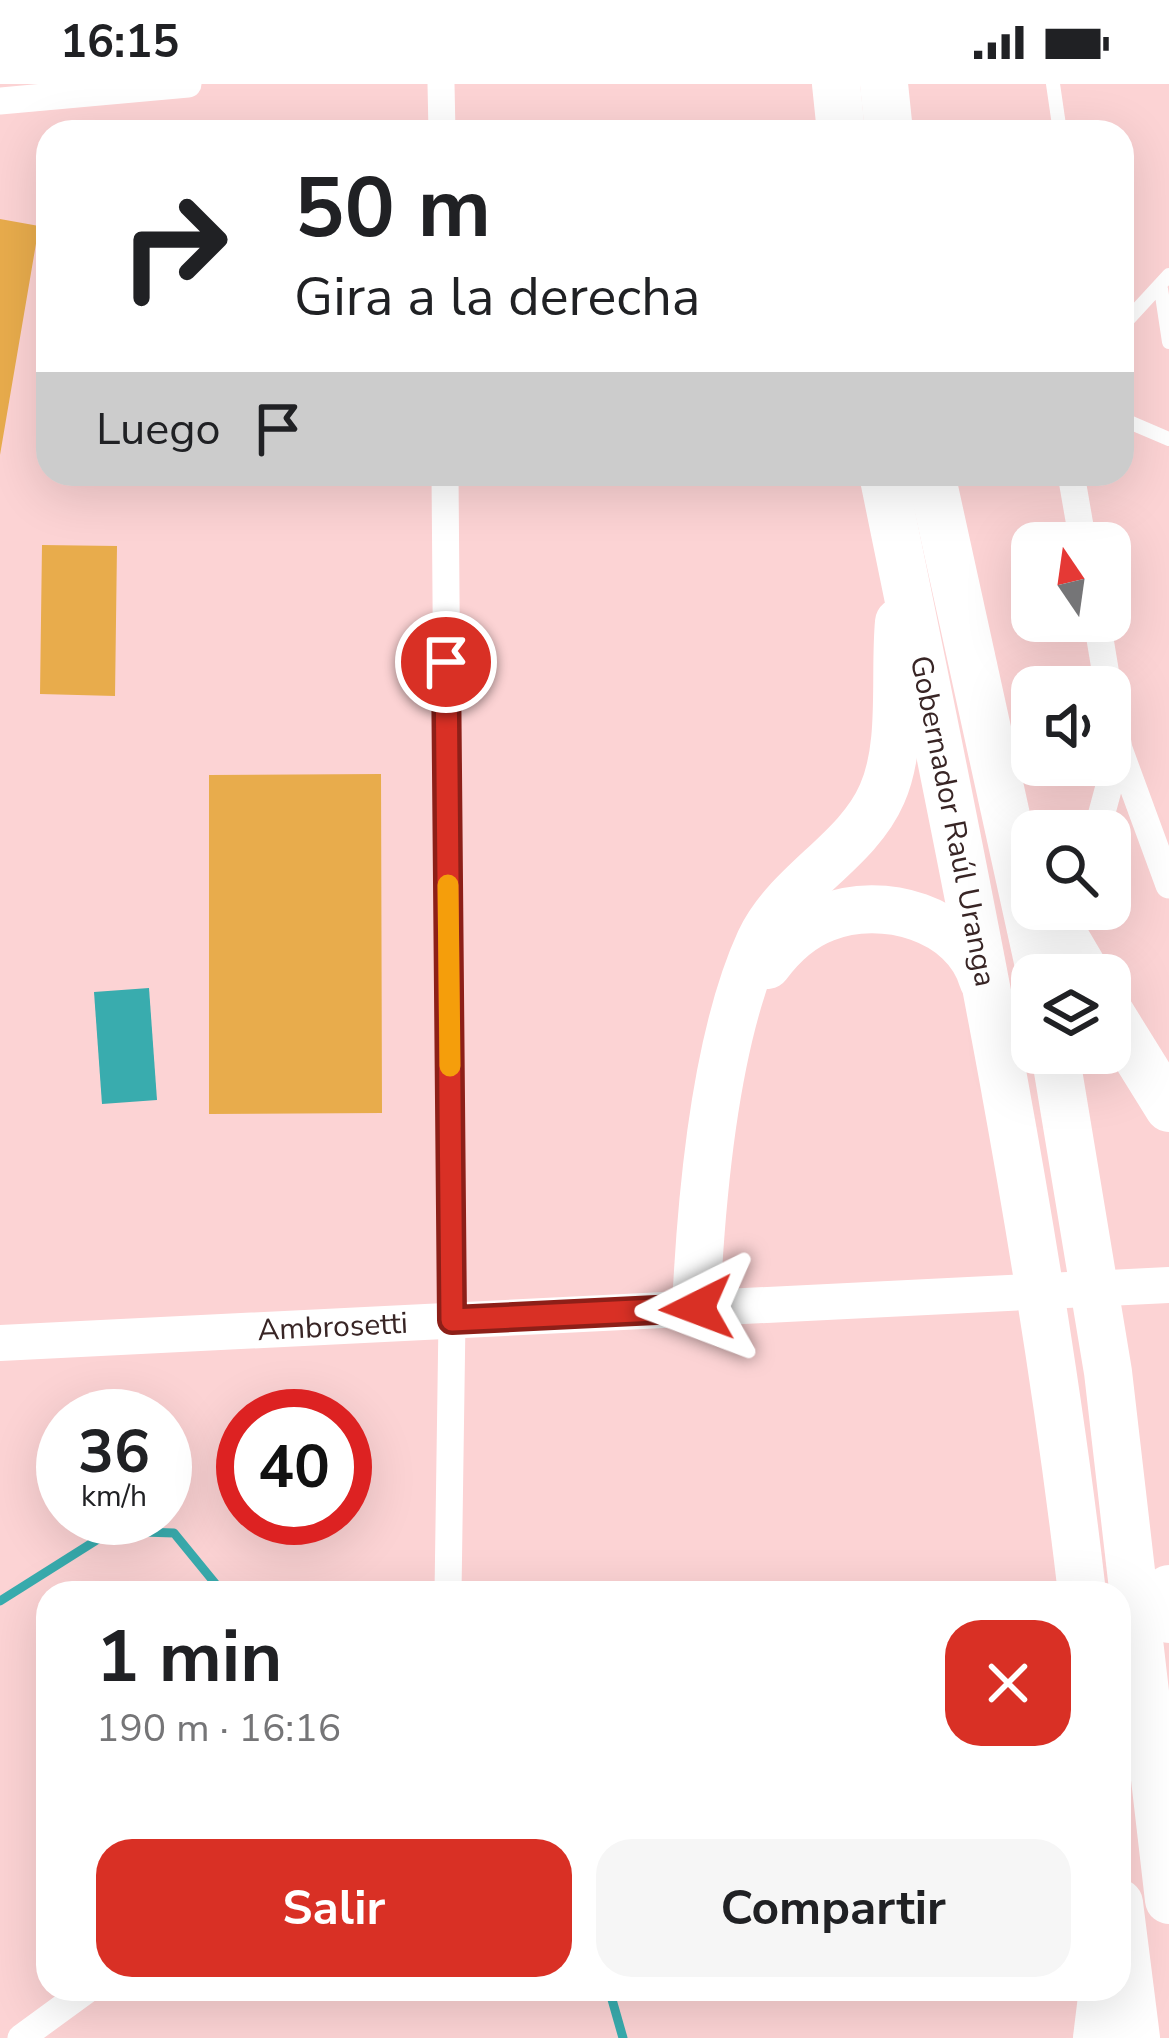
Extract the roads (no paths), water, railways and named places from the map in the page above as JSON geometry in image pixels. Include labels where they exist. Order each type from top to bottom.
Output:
[{"type":"highway","points":[[836,84],[840,120]]},
{"type":"highway","points":[[884,84],[888,120]]},
{"type":"highway","name":"Gobernador Raúl Uranga","points":[[885,486],[999,1036],[1057,1376],[1081,1581]]},
{"type":"highway","name":"Gobernador Raúl Uranga","points":[[934,486],[1011,813]]},
{"type":"highway","points":[[697,1308],[699,1237],[737,1009],[763,935],[881,796],[891,764],[904,575]]},
{"type":"highway","points":[[737,1009],[794,936],[826,917],[903,911],[935,924],[977,958],[999,1036]]},
{"type":"highway","points":[[1131,1047],[1169,1108]]},
{"type":"highway","points":[[1059,1074],[1108,1372],[1169,1900]]},
{"type":"highway","points":[[1169,1589],[1169,1619]]},
{"type":"highway","points":[[1155,1788],[1169,1742]]},
{"type":"highway","points":[[1131,1998],[1136,2038]]},
{"type":"highway","points":[[1097,2038],[1102,2001]]},
{"type":"street","points":[[0,100],[188,84]]},
{"type":"street","points":[[441,84],[442,120]]},
{"type":"street","points":[[445,486],[452,1320],[448,1581]]},
{"type":"street","points":[[1073,486],[1079,522]]},
{"type":"street","points":[[1131,781],[1169,885]]},
{"type":"street","name":"Ambrosetti","points":[[0,1343],[1169,1285]]},
{"type":"street","points":[[21,2038],[72,2001]]},
{"type":"lane","points":[[1054,84],[1058,120]]},
{"type":"lane","points":[[1134,315],[1161,290],[1169,274]]},
{"type":"lane","points":[[1161,290],[1169,342]]},
{"type":"lane","points":[[1134,423],[1169,439]]},
{"type":"water","points":[[149,988],[157,1100],[102,1104],[94,992]]},
{"type":"waterway","points":[[0,1601],[111,1531],[174,1533],[213,1581]]},
{"type":"waterway","points":[[612,2001],[623,2038]]}]
